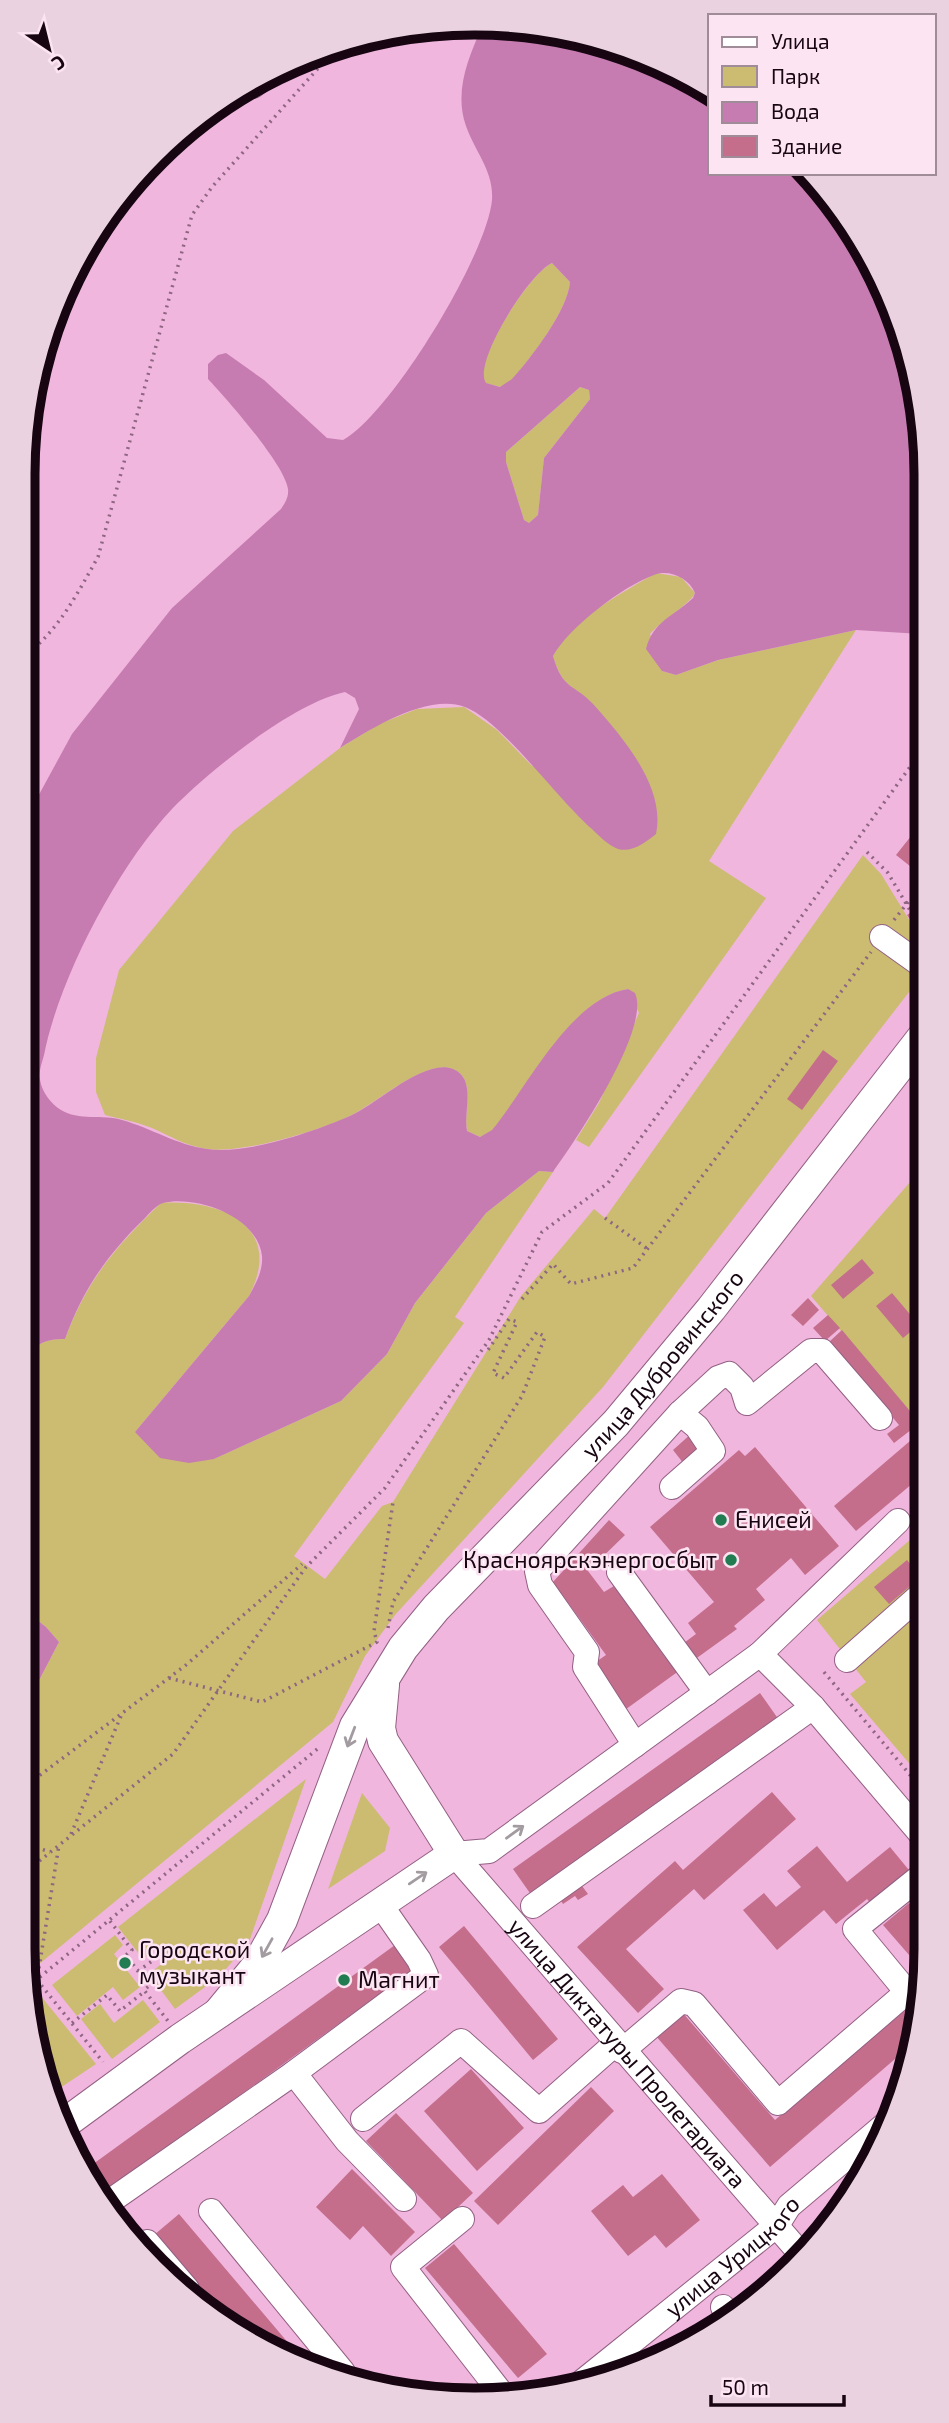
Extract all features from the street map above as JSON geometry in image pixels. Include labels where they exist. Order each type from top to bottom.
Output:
[{"type":"main road","name":"улица Дубровинского","points":[[219,2012],[256,1967],[282,1920],[355,1726],[403,1648],[436,1608],[616,1423],[711,1309],[914,1048]]},
{"type":"main road","name":"улица Дубровинского","points":[[69,2120],[219,2012],[453,1854],[383,1741],[380,1728],[385,1678]]},
{"type":"street","points":[[882,937],[914,960]]},
{"type":"street","points":[[635,1745],[584,1667],[587,1652],[540,1586],[537,1571],[680,1413],[718,1378],[729,1374],[742,1387],[747,1403],[811,1351],[822,1350],[880,1418]]},
{"type":"street","points":[[672,1487],[713,1451],[697,1427],[680,1413]]},
{"type":"street","points":[[453,1854],[489,1852],[760,1654],[898,1521]]},
{"type":"street","points":[[619,1572],[707,1693]]},
{"type":"street","points":[[847,1660],[914,1601]]},
{"type":"street","points":[[760,1654],[813,1707],[914,1826]]},
{"type":"street","points":[[533,1906],[813,1707]]},
{"type":"street","name":"улица Диктатуры Пролетариата","points":[[453,1854],[796,2248]]},
{"type":"street","points":[[363,2119],[461,2041],[539,2111],[681,2001],[694,2004],[778,2103],[907,1992],[855,1929],[914,1882]]},
{"type":"street","points":[[113,2199],[294,2073],[426,1975],[419,1960],[380,1904]]},
{"type":"street","points":[[294,2073],[347,2141],[404,2199]]},
{"type":"street","name":"улица Урицкого","points":[[596,2371],[777,2225],[789,2206],[873,2135]]},
{"type":"street","points":[[211,2211],[339,2367]]},
{"type":"street","points":[[462,2219],[403,2267],[497,2387]]},
{"type":"path","points":[[35,648],[71,605],[98,557],[192,215],[212,187],[325,61]]},
{"type":"path","points":[[35,1864],[173,1754],[306,1567],[385,1488],[489,1339],[542,1232],[608,1182],[914,760]]},
{"type":"path","points":[[867,852],[888,873],[914,917]]},
{"type":"path","points":[[522,1298],[553,1264],[571,1284],[633,1268],[914,894]]},
{"type":"path","points":[[604,1218],[649,1250]]},
{"type":"path","points":[[387,1633],[393,1602],[522,1396],[545,1337],[537,1332],[504,1378],[493,1373],[517,1322],[509,1319],[488,1350]]},
{"type":"path","points":[[169,1678],[262,1702],[377,1642],[374,1631],[393,1502]]},
{"type":"path","points":[[35,1779],[169,1678],[302,1563]]},
{"type":"path","points":[[824,1672],[914,1780]]},
{"type":"path","points":[[70,1836],[122,1713]]},
{"type":"path","points":[[37,1980],[331,1738]]},
{"type":"path","points":[[59,1845],[37,1980],[103,2062]]},
{"type":"path","points":[[35,1847],[50,1852]]},
{"type":"path","points":[[72,2023],[107,1995],[120,2011],[149,1986],[126,1955],[132,1950],[110,1921]]},
{"type":"path","points":[[138,1972],[155,1959]]},
{"type":"path","points":[[145,1991],[167,2019]]},
{"type":"green space","points":[[552,263],[570,282],[556,320],[512,380],[501,387],[485,383],[483,372],[487,357],[505,319],[530,283]]},
{"type":"green space","points":[[580,387],[589,390],[590,399],[544,458],[538,515],[529,523],[524,520],[506,462],[506,452]]},
{"type":"green space","points":[[656,573],[681,577],[695,593],[650,634],[662,671],[676,675],[718,660],[856,630],[709,861],[766,898],[589,1147],[576,1140],[599,1103],[639,1013],[628,989],[592,1005],[576,1020],[546,1055],[497,1125],[480,1137],[467,1131],[467,1087],[464,1079],[452,1069],[441,1068],[415,1076],[338,1121],[280,1140],[240,1148],[199,1148],[146,1126],[105,1115],[96,1092],[96,1058],[119,970],[233,831],[340,748],[379,724],[417,709],[464,707],[497,730],[532,766],[644,772],[601,714],[565,681],[553,656],[561,643],[584,619]]},
{"type":"green space","points":[[863,855],[881,874],[914,928],[914,986],[603,1387],[395,1615],[365,1656],[333,1722],[36,1967],[35,1688],[59,1642],[35,1618],[35,1348],[51,1340],[65,1339],[83,1299],[104,1265],[161,1203],[205,1206],[225,1212],[241,1222],[253,1235],[259,1251],[258,1272],[249,1296],[135,1432],[214,1459],[341,1401],[387,1354],[415,1303],[486,1213],[539,1171],[553,1172],[455,1317],[464,1323],[294,1556],[325,1579],[382,1506],[393,1502],[521,1296],[594,1209],[605,1218]]},
{"type":"green space","points":[[914,1178],[914,1416],[811,1296]]},
{"type":"green space","points":[[914,1536],[914,1769],[850,1694],[866,1682],[817,1620]]},
{"type":"green space","points":[[306,1779],[249,1942],[220,1976],[175,2009],[149,1974],[165,1961],[156,1949],[143,1959],[118,1927]]},
{"type":"green space","points":[[362,1793],[390,1828],[385,1851],[328,1889]]},
{"type":"green space","points":[[115,1935],[123,1945],[114,1954],[140,1987],[123,2000],[113,1987],[77,2016],[52,1985]]},
{"type":"green space","points":[[40,1995],[96,2064],[58,2089],[43,2034]]},
{"type":"green space","points":[[143,2000],[160,2022],[112,2059],[81,2019],[100,2004],[114,2023]]},
{"type":"water","points":[[479,35],[560,43],[643,68],[708,102],[708,175],[795,175],[823,207],[855,255],[881,306],[906,389],[914,475],[914,634],[856,630],[718,660],[676,675],[662,671],[646,649],[659,625],[693,598],[695,593],[688,583],[678,576],[660,573],[641,580],[612,598],[583,621],[553,656],[565,681],[587,698],[629,748],[640,764],[655,799],[656,834],[639,846],[628,849],[618,849],[601,837],[495,727],[465,707],[450,704],[417,709],[383,723],[340,748],[359,709],[355,698],[345,692],[301,710],[253,740],[207,776],[172,809],[131,861],[112,892],[93,925],[63,992],[40,1068],[40,1077],[48,1097],[57,1107],[68,1113],[122,1120],[196,1147],[241,1149],[299,1135],[350,1116],[400,1084],[428,1070],[441,1067],[453,1069],[465,1080],[467,1131],[480,1137],[492,1130],[551,1047],[587,1009],[607,996],[628,989],[635,993],[637,1010],[632,1032],[609,1084],[553,1172],[539,1171],[486,1213],[415,1303],[387,1354],[341,1401],[214,1459],[189,1463],[160,1458],[135,1432],[249,1296],[260,1272],[262,1256],[258,1242],[250,1230],[224,1212],[192,1202],[160,1204],[107,1260],[79,1305],[65,1339],[51,1340],[35,1349],[35,802],[72,734],[172,608],[281,509],[288,495],[277,464],[254,432],[208,379],[208,364],[218,355],[226,353],[264,380],[327,438],[343,440],[363,424],[386,399],[434,331],[473,257],[486,225],[492,200],[487,171],[466,126],[463,113],[462,88],[467,64]],"holes":[[[552,263],[570,282],[556,319],[512,379],[500,387],[486,383],[484,372],[487,357],[505,319],[530,283]],[[580,387],[589,390],[590,399],[544,458],[538,515],[529,523],[524,520],[506,462],[506,452]]]},
{"type":"water","points":[[35,1618],[59,1642],[35,1688]]},
{"type":"building","points":[[914,832],[914,869],[896,855]]},
{"type":"building","points":[[914,910],[914,925],[907,915]]},
{"type":"building","points":[[823,1050],[838,1061],[802,1110],[787,1099]]},
{"type":"building","points":[[862,1259],[874,1273],[843,1299],[831,1285]]},
{"type":"building","points":[[892,1293],[914,1319],[914,1329],[903,1338],[876,1306]]},
{"type":"building","points":[[808,1298],[819,1310],[803,1326],[791,1315]]},
{"type":"building","points":[[828,1315],[840,1328],[825,1341],[813,1328]]},
{"type":"building","points":[[842,1330],[914,1416],[914,1428],[894,1443],[887,1434],[899,1425],[829,1342]]},
{"type":"building","points":[[692,1433],[704,1448],[684,1464],[673,1450]]},
{"type":"building","points":[[914,1438],[914,1482],[856,1531],[834,1506]]},
{"type":"building","points":[[755,1447],[839,1546],[805,1575],[791,1558],[756,1589],[765,1600],[734,1626],[737,1629],[622,1712],[590,1666],[606,1655],[553,1582],[609,1520],[625,1535],[588,1571],[604,1592],[614,1586],[665,1657],[696,1634],[688,1623],[714,1602],[650,1527],[739,1450],[745,1456]]},
{"type":"building","points":[[907,1560],[914,1568],[914,1583],[889,1604],[874,1587]]},
{"type":"building","points":[[760,1693],[779,1720],[532,1896],[513,1869]]},
{"type":"building","points":[[772,1792],[796,1819],[704,1900],[694,1889],[626,1949],[664,1989],[638,2013],[577,1947],[675,1861],[683,1870]]},
{"type":"building","points":[[817,1846],[847,1882],[890,1847],[913,1875],[874,1907],[867,1899],[836,1924],[824,1910],[777,1950],[743,1910],[764,1893],[776,1907],[801,1887],[787,1871]]},
{"type":"building","points":[[579,1882],[588,1894],[578,1900],[575,1896],[563,1904],[558,1896]]},
{"type":"building","points":[[909,1903],[914,1909],[914,1960],[883,1925]]},
{"type":"building","points":[[464,1926],[558,2039],[533,2060],[439,1947]]},
{"type":"building","points":[[395,1945],[413,1970],[108,2191],[92,2165]]},
{"type":"building","points":[[910,2003],[901,2054],[770,2167],[655,2035],[682,2012],[775,2120]]},
{"type":"building","points":[[471,2069],[524,2128],[477,2171],[424,2111]]},
{"type":"building","points":[[591,2087],[614,2111],[498,2225],[474,2201]]},
{"type":"building","points":[[396,2113],[473,2193],[443,2221],[366,2141]]},
{"type":"building","points":[[352,2169],[415,2232],[391,2256],[363,2226],[350,2240],[316,2207]]},
{"type":"building","points":[[662,2174],[700,2220],[666,2248],[655,2235],[628,2256],[591,2211],[623,2185],[633,2197]]},
{"type":"building","points":[[179,2214],[294,2349],[230,2314],[204,2294],[154,2235]]},
{"type":"building","points":[[454,2244],[547,2354],[518,2378],[425,2268]]},
{"type":"place","name":"Енисей","points":[[721,1520]]},
{"type":"place","name":"Красноярскэнергосбыт","points":[[731,1560]]},
{"type":"place","name":"Городской музыкант","points":[[125,1963]]},
{"type":"place","name":"Магнит","points":[[344,1980]]}]
